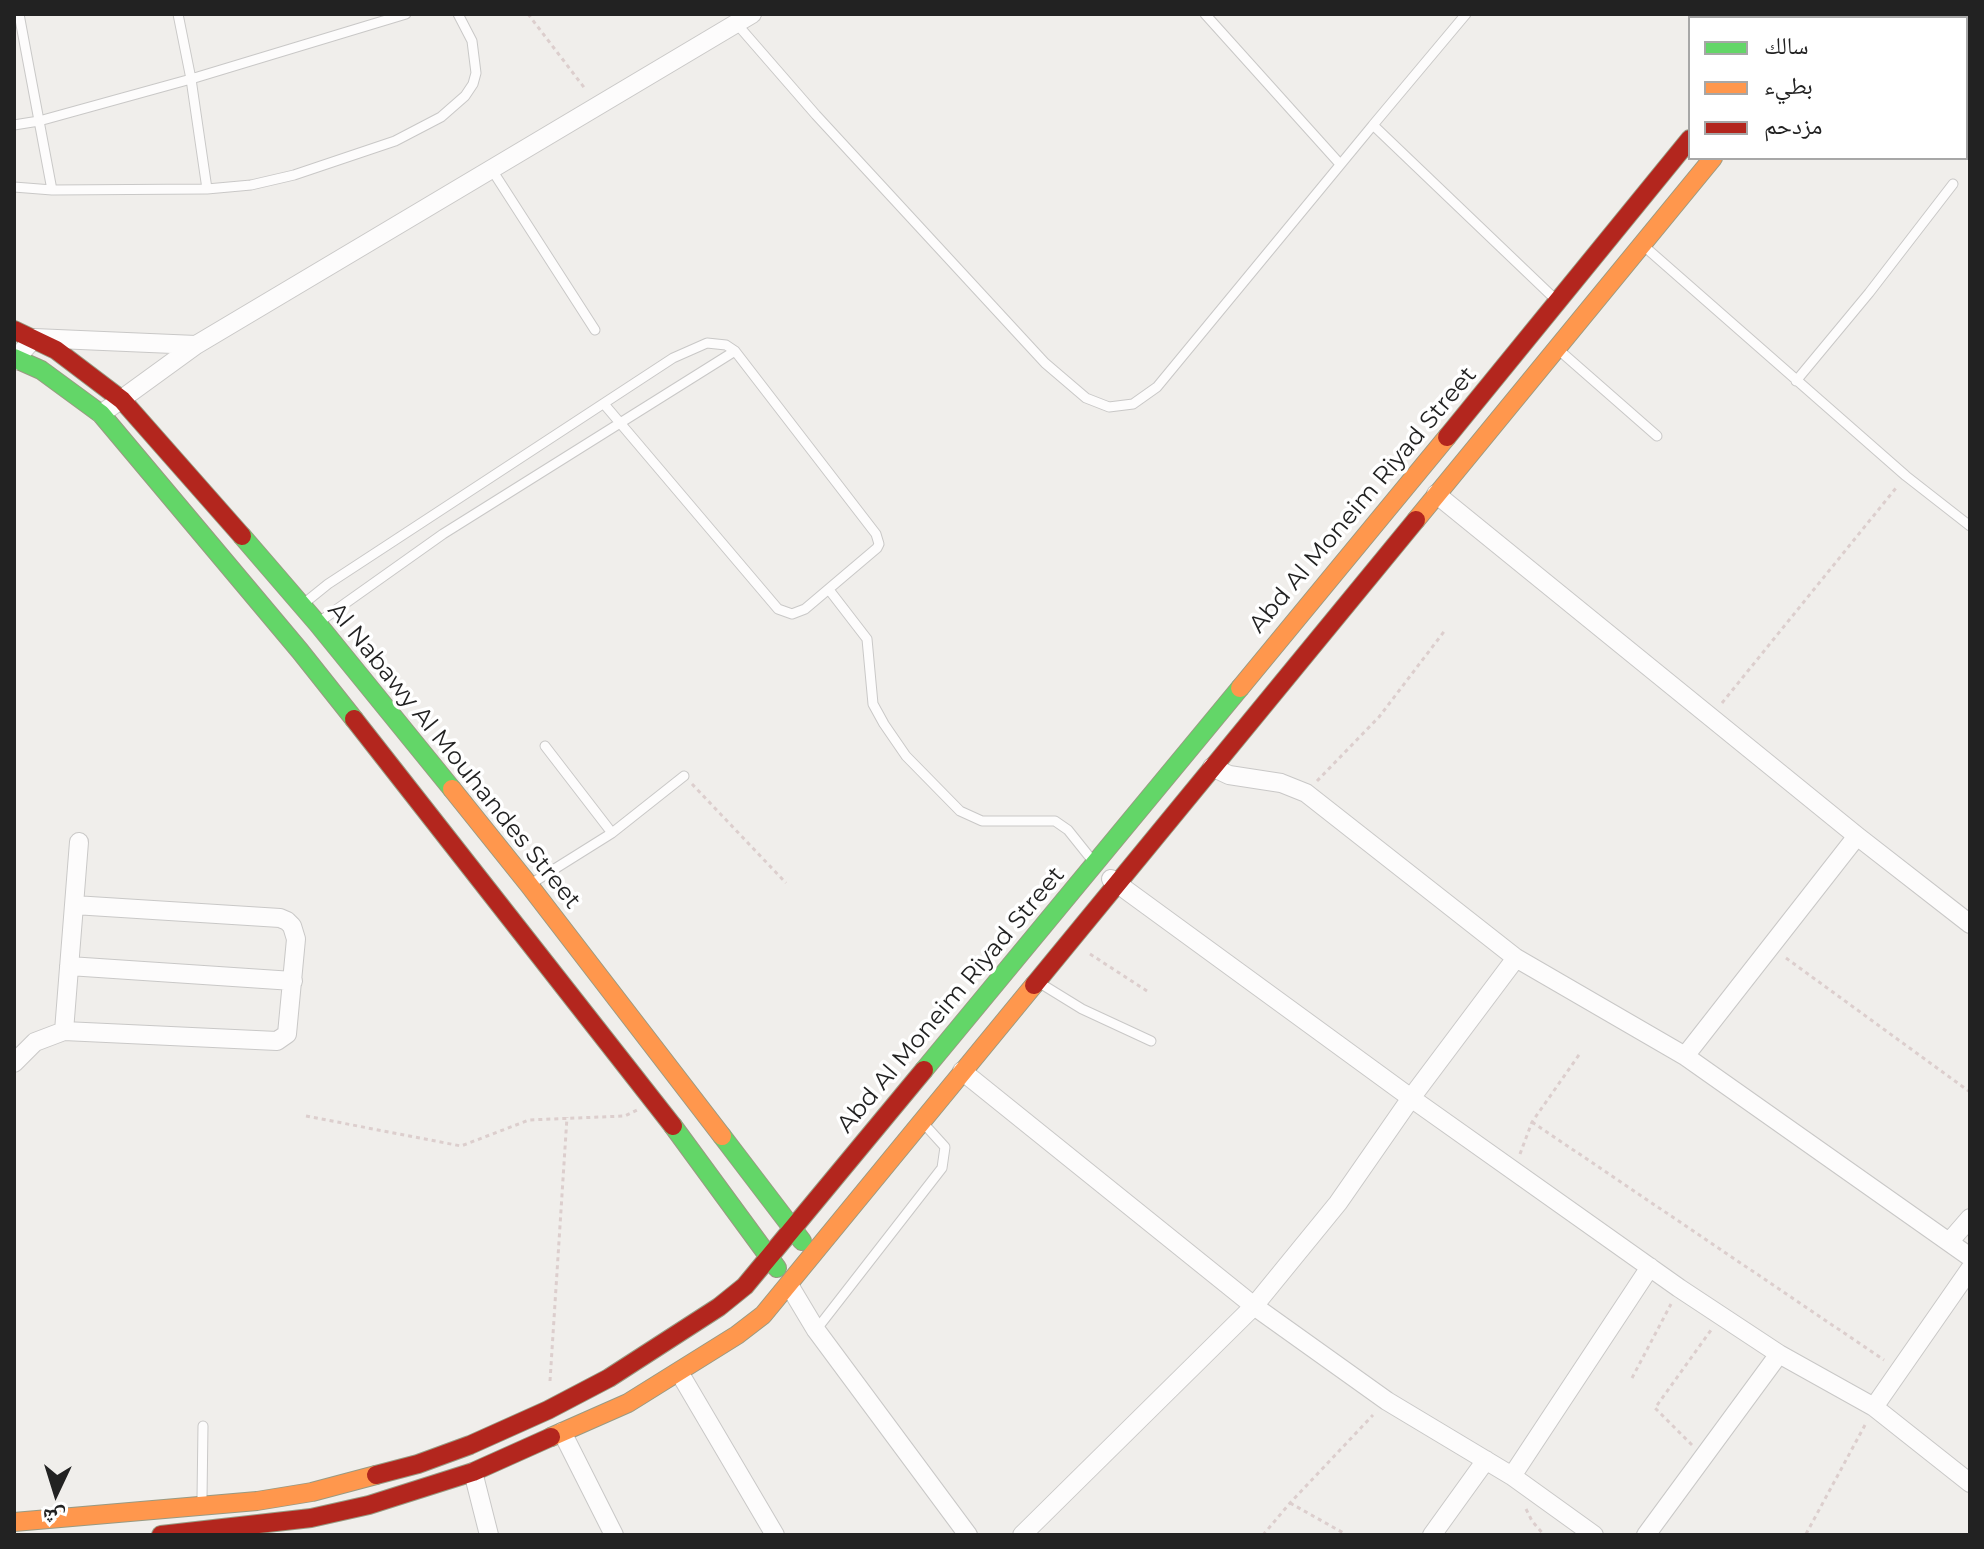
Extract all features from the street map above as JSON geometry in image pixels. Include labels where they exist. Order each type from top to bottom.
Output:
[{"type":"main road","name":"Abd Al Moneim Riyad Street","points":[[14,1522],[202,1507],[284,1497],[365,1480],[470,1445],[548,1410],[609,1378],[719,1307],[745,1286],[1688,141]]},
{"type":"main road","points":[[161,1535],[312,1526],[473,1472],[628,1403],[737,1335],[763,1315],[1711,160]]},
{"type":"main road","points":[[1558,302],[1579,323]]},
{"type":"main road","name":"Al Nabawy Al Mouhandes Street","points":[[14,330],[56,350],[122,400],[247,541],[321,627],[529,885],[813,1256]]},
{"type":"main road","points":[[15,359],[41,370],[101,414],[224,559],[653,1099],[789,1285]]},
{"type":"main road","points":[[1478,400],[1498,419]]},
{"type":"main road","points":[[224,559],[247,541]]},
{"type":"main road","points":[[300,651],[321,627]]},
{"type":"main road","points":[[499,905],[529,885]]},
{"type":"main road","points":[[1013,962],[1037,981]]},
{"type":"street","points":[[101,414],[196,345],[744,19]]},
{"type":"street","points":[[15,359],[34,338],[196,345]]},
{"type":"street","points":[[1436,494],[1970,924]]},
{"type":"street","points":[[1212,767],[1229,775],[1281,783],[1306,793],[1516,958],[1685,1056],[1970,1257]]},
{"type":"street","points":[[1685,1056],[1857,836]]},
{"type":"street","points":[[64,1031],[79,842]]},
{"type":"street","points":[[1095,863],[1116,884],[1720,1318],[1874,1407],[1970,1483]]},
{"type":"street","points":[[14,1063],[35,1042],[64,1031],[277,1041],[289,1028],[295,932],[280,918],[74,905]]},
{"type":"street","points":[[1022,1535],[1254,1306],[1338,1203],[1411,1098],[1516,958]]},
{"type":"street","points":[[69,966],[293,981]]},
{"type":"street","points":[[962,1071],[1254,1306],[1387,1401],[1512,1476],[1594,1535]]},
{"type":"street","points":[[1950,1241],[1970,1218]]},
{"type":"street","points":[[1512,1476],[1650,1267]]},
{"type":"street","points":[[1874,1407],[1970,1269]]},
{"type":"street","points":[[789,1285],[816,1330],[968,1535]]},
{"type":"street","points":[[1646,1535],[1779,1354]]},
{"type":"street","points":[[679,1372],[775,1535]]},
{"type":"street","points":[[562,1432],[614,1535]]},
{"type":"street","points":[[1432,1535],[1486,1460]]},
{"type":"street","points":[[473,1472],[489,1535]]},
{"type":"lane","points":[[19,14],[52,190]]},
{"type":"lane","points":[[178,14],[207,189]]},
{"type":"lane","points":[[14,125],[39,121],[191,79],[406,14]]},
{"type":"lane","points":[[14,187],[52,190],[207,189],[251,185],[294,175],[395,141],[441,117],[465,96],[473,84],[476,73],[472,41],[458,14]]},
{"type":"lane","points":[[1205,14],[1340,164]]},
{"type":"lane","points":[[744,19],[816,115],[1045,363],[1086,398],[1109,407],[1133,404],[1157,387],[1466,14]]},
{"type":"lane","points":[[1373,125],[1558,302]]},
{"type":"lane","points":[[492,170],[595,330]]},
{"type":"lane","points":[[1796,381],[1953,184]]},
{"type":"lane","points":[[1642,244],[1906,476],[1970,526]]},
{"type":"lane","points":[[302,605],[328,584],[673,358],[695,347],[717,343],[735,351],[878,539],[877,548],[830,591],[797,612],[785,613],[778,609],[604,404]]},
{"type":"lane","points":[[1558,349],[1657,436]]},
{"type":"lane","points":[[321,627],[443,534],[735,351]]},
{"type":"lane","points":[[474,489],[489,505]]},
{"type":"lane","points":[[830,591],[867,639],[873,704],[906,756],[960,811],[982,821],[1041,819],[1062,825],[1095,863]]},
{"type":"lane","points":[[545,746],[612,833]]},
{"type":"lane","points":[[529,885],[612,833],[684,776]]},
{"type":"lane","points":[[1037,981],[1082,1009],[1151,1041]]},
{"type":"lane","points":[[816,1330],[942,1168],[945,1147],[922,1123]]},
{"type":"lane","points":[[202,1507],[203,1426]]},
{"type":"path","points":[[528,14],[597,105]]},
{"type":"path","points":[[1710,717],[1906,476]]},
{"type":"path","points":[[1306,793],[1379,717],[1446,629]]},
{"type":"path","points":[[684,776],[786,883]]},
{"type":"path","points":[[1070,941],[1147,991]]},
{"type":"path","points":[[1770,946],[1970,1092]]},
{"type":"path","points":[[1514,1169],[1532,1122],[1581,1052]]},
{"type":"path","points":[[306,1116],[461,1146],[529,1120],[625,1116],[653,1099]]},
{"type":"path","points":[[548,1410],[567,1117]]},
{"type":"path","points":[[1532,1122],[1900,1370]]},
{"type":"path","points":[[1632,1378],[1679,1288]]},
{"type":"path","points":[[1704,1458],[1655,1408],[1720,1318]]},
{"type":"path","points":[[1263,1535],[1387,1401]]},
{"type":"path","points":[[1806,1534],[1874,1407]]},
{"type":"path","points":[[1290,1503],[1347,1535]]},
{"type":"traffic: fast","points":[[14,358],[41,370],[101,414],[354,719]]},
{"type":"traffic: fast","points":[[242,536],[452,789]]},
{"type":"traffic: fast","points":[[924,1070],[1240,688]]},
{"type":"traffic: fast","points":[[673,1126],[777,1268]]},
{"type":"traffic: fast","points":[[722,1136],[802,1241]]},
{"type":"traffic: slow","points":[[1416,520],[1711,160]]},
{"type":"traffic: slow","points":[[1240,688],[1447,437]]},
{"type":"traffic: slow","points":[[452,789],[722,1136]]},
{"type":"traffic: slow","points":[[551,1437],[628,1403],[737,1335],[763,1315],[1034,985]]},
{"type":"traffic: slow","points":[[14,1522],[257,1501],[312,1492],[376,1475]]},
{"type":"traffic: jam","points":[[1447,437],[1688,141]]},
{"type":"traffic: jam","points":[[14,330],[56,350],[122,400],[242,536]]},
{"type":"traffic: jam","points":[[1034,985],[1416,520]]},
{"type":"traffic: jam","points":[[354,719],[673,1126]]},
{"type":"traffic: jam","points":[[376,1475],[470,1445],[548,1410],[609,1378],[719,1307],[745,1286],[924,1070]]},
{"type":"traffic: jam","points":[[161,1535],[311,1518],[369,1505],[473,1472],[551,1437]]}]
